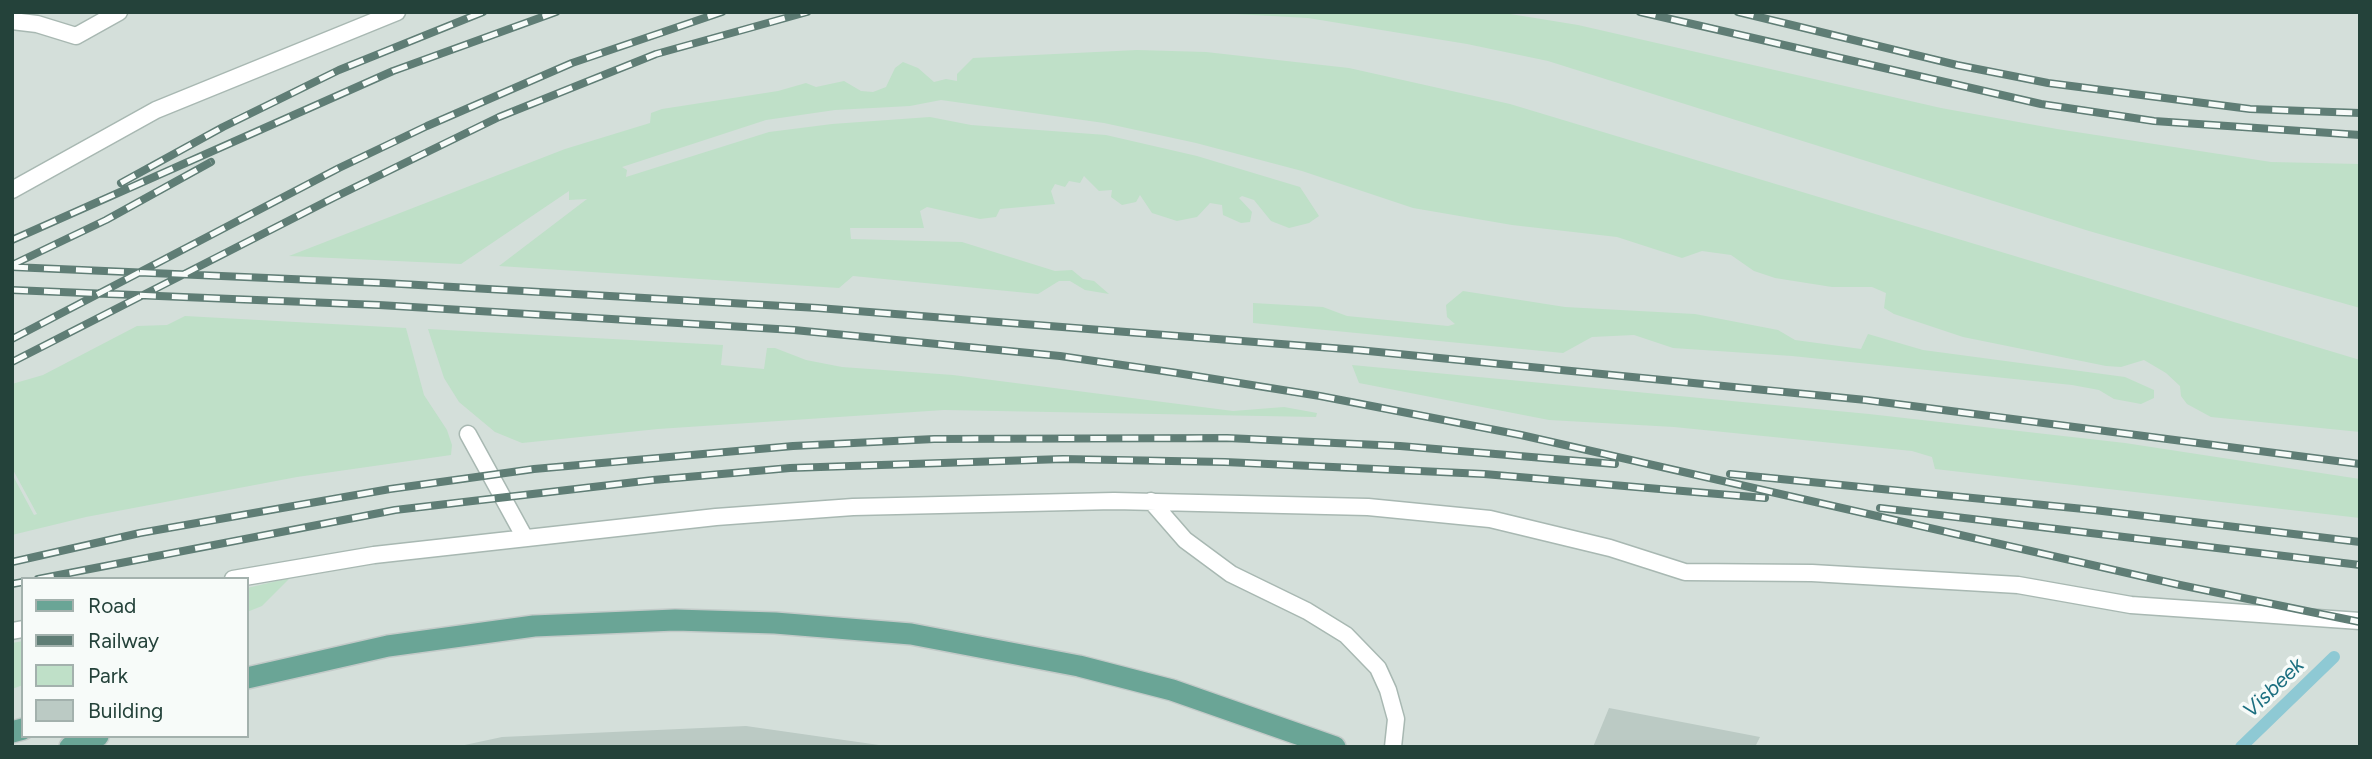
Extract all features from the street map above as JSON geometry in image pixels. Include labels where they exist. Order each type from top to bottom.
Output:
[{"type":"main road","points":[[248,678],[388,646],[534,626],[675,620],[775,622],[911,634],[1079,666],[1172,690],[1335,747]]},
{"type":"main road","points":[[70,747],[93,738]]},
{"type":"lane","points":[[12,21],[37,24],[76,36],[119,12]]},
{"type":"lane","points":[[12,190],[156,110],[397,12]]},
{"type":"lane","points":[[468,434],[525,538]]},
{"type":"lane","points":[[1151,501],[1185,540],[1231,573],[1346,635],[1378,667],[1396,719],[1393,747]]},
{"type":"lane","points":[[245,577],[374,555],[716,517],[853,507],[1151,501],[1368,507],[1490,519],[1610,548],[1685,572],[1812,573],[2018,585],[2131,605],[2360,621]]},
{"type":"shaded area","points":[[12,12],[2360,12],[2360,747],[12,747]]},
{"type":"green space","points":[[1199,12],[1498,12],[1578,25],[1941,108],[2057,129],[2271,162],[2360,164],[2360,308],[2089,231],[1548,61],[1467,44],[1308,18]]},
{"type":"green space","points":[[1137,50],[1206,52],[1349,68],[1510,104],[2360,360],[2360,432],[2211,417],[2187,404],[2181,396],[2180,386],[2166,373],[2144,360],[2121,367],[2106,366],[1963,337],[1894,314],[1884,308],[1886,293],[1872,287],[1832,287],[1775,278],[1754,271],[1731,255],[1702,251],[1682,258],[1617,237],[1512,225],[1413,208],[1302,171],[1196,143],[1104,123],[941,100],[910,106],[835,110],[766,120],[622,167],[627,170],[626,177],[769,132],[832,124],[930,117],[971,125],[1106,135],[1197,156],[1300,187],[1319,216],[1309,223],[1289,228],[1271,221],[1254,200],[1242,196],[1239,198],[1252,212],[1250,222],[1241,223],[1223,215],[1222,205],[1210,203],[1197,217],[1177,221],[1152,213],[1140,195],[1136,202],[1122,205],[1111,197],[1112,190],[1099,191],[1084,176],[1080,183],[1069,181],[1065,187],[1055,184],[1051,191],[1055,204],[1000,209],[996,217],[980,219],[927,207],[920,211],[924,228],[850,228],[851,239],[962,242],[1055,271],[1072,270],[1083,279],[1094,281],[1109,294],[1085,290],[1070,281],[1059,281],[1038,294],[853,276],[839,288],[499,266],[587,199],[569,200],[569,191],[461,264],[289,256],[565,149],[650,123],[651,113],[662,109],[778,91],[806,83],[816,87],[844,81],[861,91],[873,92],[886,87],[895,68],[903,62],[918,68],[934,82],[946,79],[957,81],[957,74],[973,58]]},
{"type":"green space","points":[[1463,291],[1565,307],[1695,314],[1778,330],[1795,340],[1861,349],[1868,334],[1923,350],[2125,377],[2154,390],[2154,398],[2141,404],[2114,399],[2099,390],[2072,385],[1792,356],[1673,348],[1634,335],[1592,337],[1563,353],[1253,323],[1253,303],[1323,307],[1347,316],[1448,326],[1455,324],[1447,317],[1446,305]]},
{"type":"green space","points":[[185,316],[406,328],[424,395],[447,430],[452,445],[451,455],[297,477],[86,517],[12,535],[12,474],[34,515],[37,514],[12,468],[12,384],[43,375],[137,326],[167,325]]},
{"type":"green space","points":[[428,329],[723,345],[721,365],[764,369],[767,348],[775,348],[806,360],[842,367],[953,375],[1233,411],[1284,407],[1317,413],[1316,417],[944,410],[658,429],[522,443],[495,432],[459,402],[444,378]]},
{"type":"green space","points":[[1352,365],[1869,414],[2125,443],[2360,479],[2360,518],[1935,469],[1932,457],[1912,451],[1674,427],[1549,420],[1359,383]]},
{"type":"green space","points":[[290,578],[262,606],[248,612],[248,588]]},
{"type":"green space","points":[[21,641],[21,686],[12,689],[12,643]]},
{"type":"building","points":[[1609,708],[1760,737],[1755,747],[1593,747]]},
{"type":"building","points":[[746,726],[893,747],[460,746],[502,737]]},
{"type":"waterway","name":"Visbeek","points":[[2241,747],[2334,657]]},
{"type":"railway","points":[[121,183],[223,127],[339,70],[483,12]]},
{"type":"railway","points":[[12,240],[393,71],[556,12]]},
{"type":"railway","points":[[12,339],[339,168],[427,126],[572,63],[722,12]]},
{"type":"railway","points":[[12,362],[335,197],[499,117],[656,54],[807,12]]},
{"type":"railway","points":[[1640,12],[2041,104],[2154,121],[2360,135]]},
{"type":"railway","points":[[1738,12],[1957,65],[2048,83],[2250,109],[2360,113]]},
{"type":"railway","points":[[12,265],[106,220],[211,162]]},
{"type":"railway","points":[[12,267],[384,283],[818,308],[1358,350],[1866,400],[2360,464]]},
{"type":"railway","points":[[12,290],[379,305],[794,330],[1060,356],[1320,396],[1521,435],[2180,585],[2360,622]]},
{"type":"railway","points":[[12,562],[140,533],[390,489],[534,469],[793,446],[934,439],[1227,438],[1400,446],[1615,464]]},
{"type":"railway","points":[[48,577],[395,510],[653,480],[790,468],[1063,459],[1225,462],[1484,474],[1765,498]]},
{"type":"railway","points":[[1730,474],[2094,510],[2360,542]]},
{"type":"railway","points":[[1880,508],[2360,565]]},
{"type":"railway","points":[[12,584],[21,582]]}]
